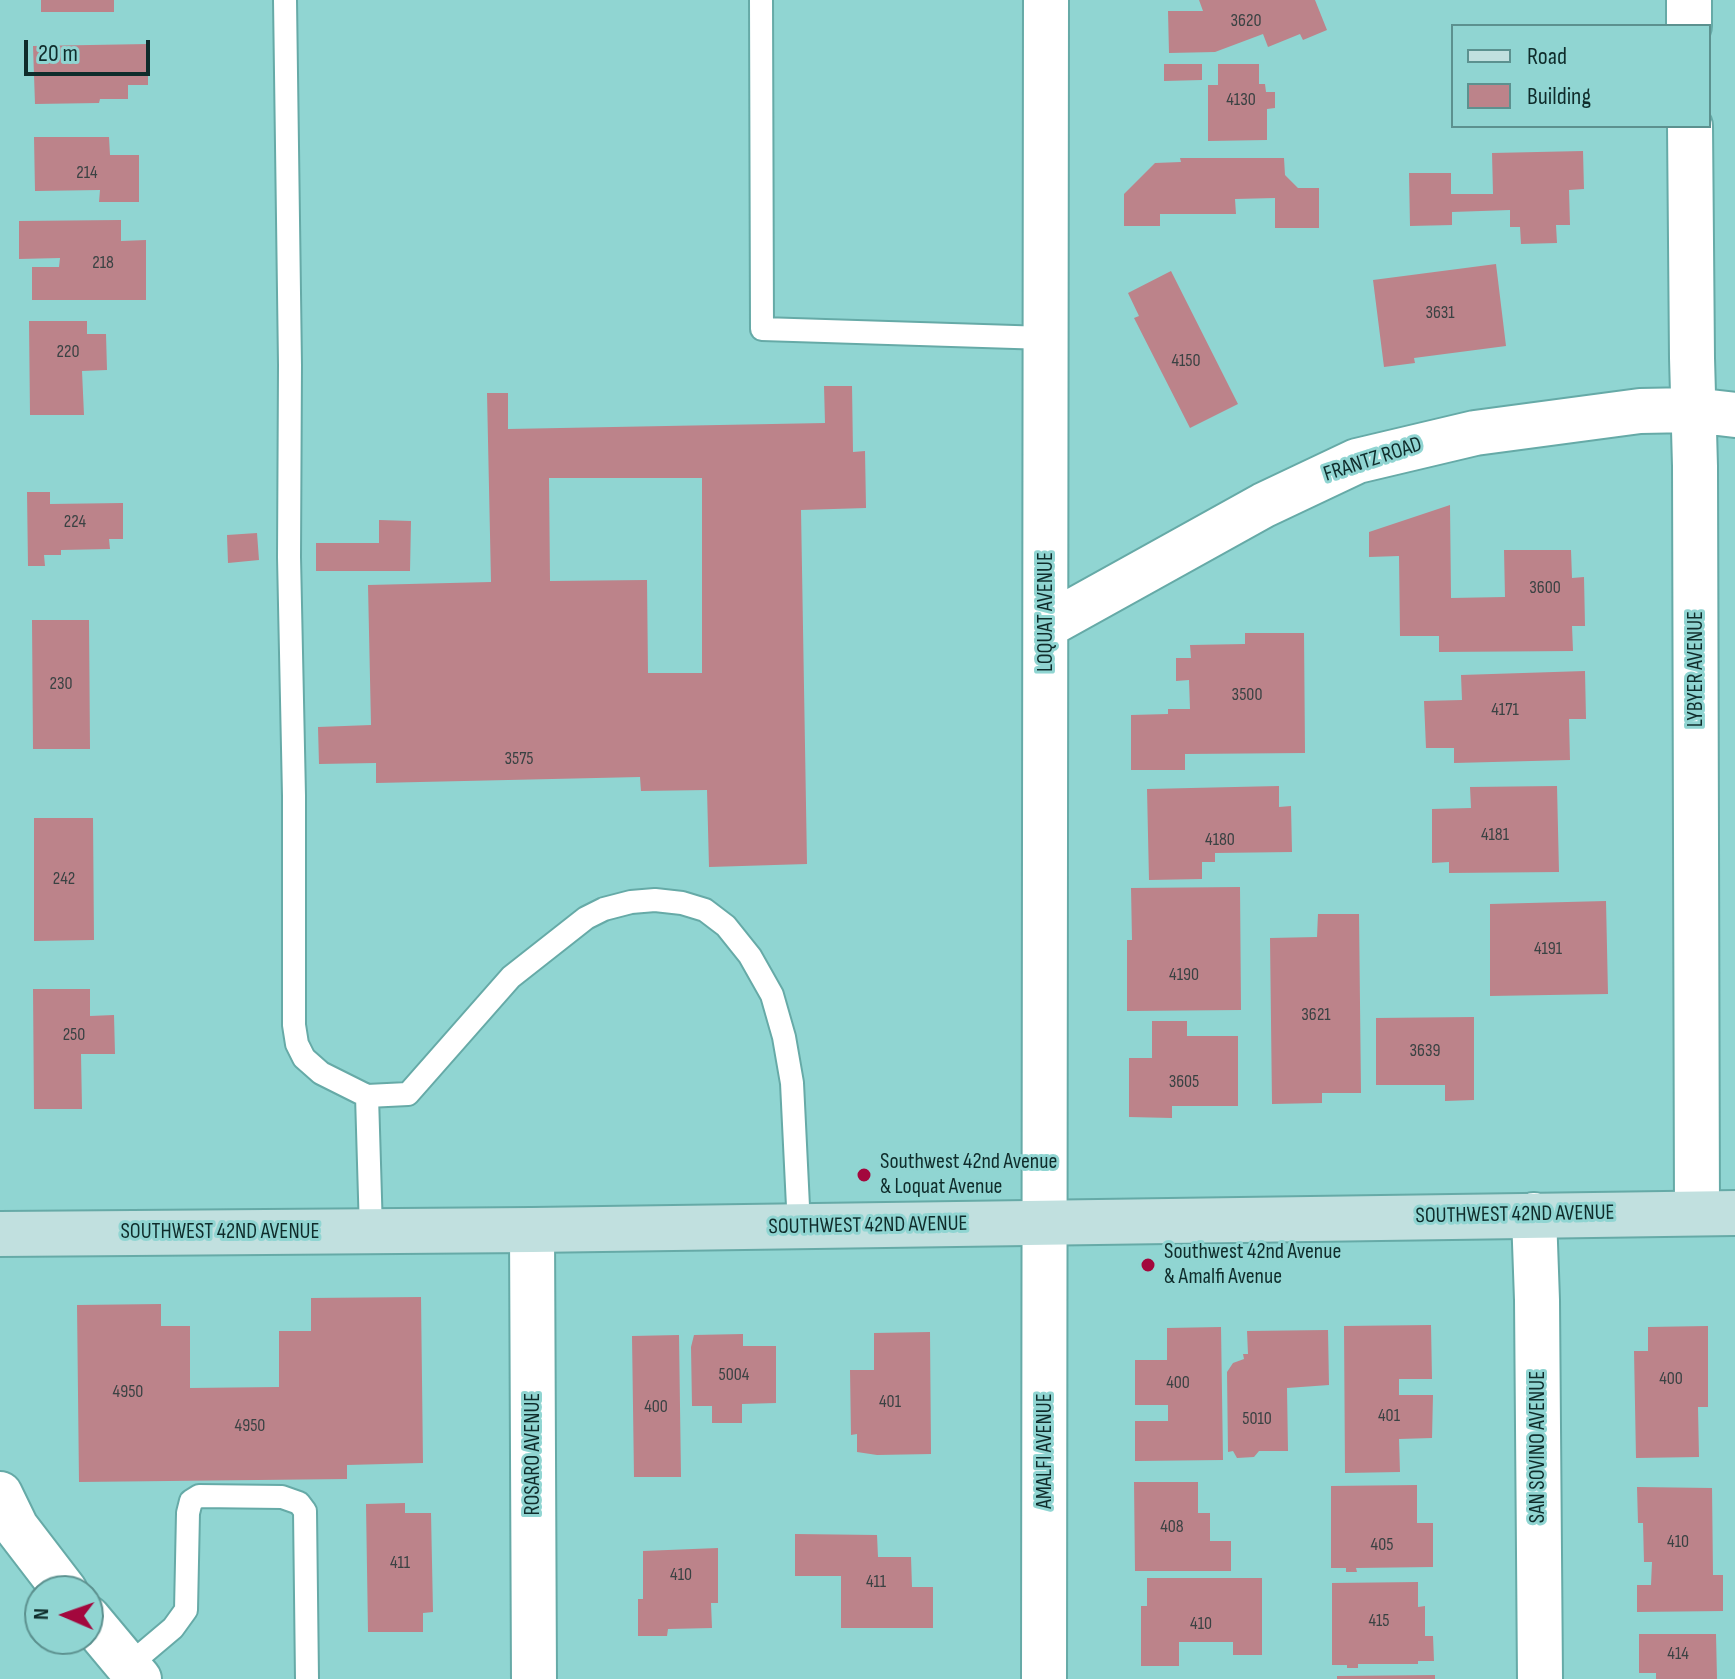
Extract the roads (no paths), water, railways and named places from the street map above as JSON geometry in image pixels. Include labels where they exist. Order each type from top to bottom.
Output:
[{"type":"main road","name":"SOUTHWEST 42ND AVENUE","points":[[0,1234],[799,1227],[1716,1213]]},
{"type":"street","points":[[1689,0],[1689,24]]},
{"type":"street","name":"LOQUAT AVENUE","points":[[1045,1223],[1046,338],[1052,3]]},
{"type":"street","name":"LYBYER AVENUE","points":[[1690,128],[1714,412],[1696,482],[1716,1213]]},
{"type":"street","name":"FRANTZ ROAD","points":[[1046,626],[1264,505],[1357,461],[1475,433],[1640,411],[1714,412]]},
{"type":"street","name":"SAN SOVINO AVENUE","points":[[1534,1215],[1540,1679]]},
{"type":"street","name":"AMALFI AVENUE","points":[[1044,1679],[1045,1223]]},
{"type":"street","name":"ROSARO AVENUE","points":[[532,1230],[534,1679]]},
{"type":"street","points":[[0,1494],[16,1527],[53,1575]]},
{"type":"street","points":[[104,1637],[134,1672]]},
{"type":"lane","points":[[285,0],[294,1025],[297,1044],[304,1058],[321,1073],[367,1096],[408,1094],[511,977],[586,918],[631,902],[655,900],[705,910],[726,926],[750,956],[772,995],[792,1083],[799,1227]]},
{"type":"lane","points":[[761,0],[762,329],[1046,338]]},
{"type":"lane","points":[[367,1096],[371,1231]]},
{"type":"lane","points":[[134,1672],[186,1610],[188,1513],[191,1501],[199,1496],[282,1497],[299,1503],[305,1511],[307,1679]]},
{"type":"place","name":"Southwest 42nd Avenue & Loquat Avenue","points":[[864,1175]]},
{"type":"place","name":"Southwest 42nd Avenue & Amalfi Avenue","points":[[1148,1265]]}]
